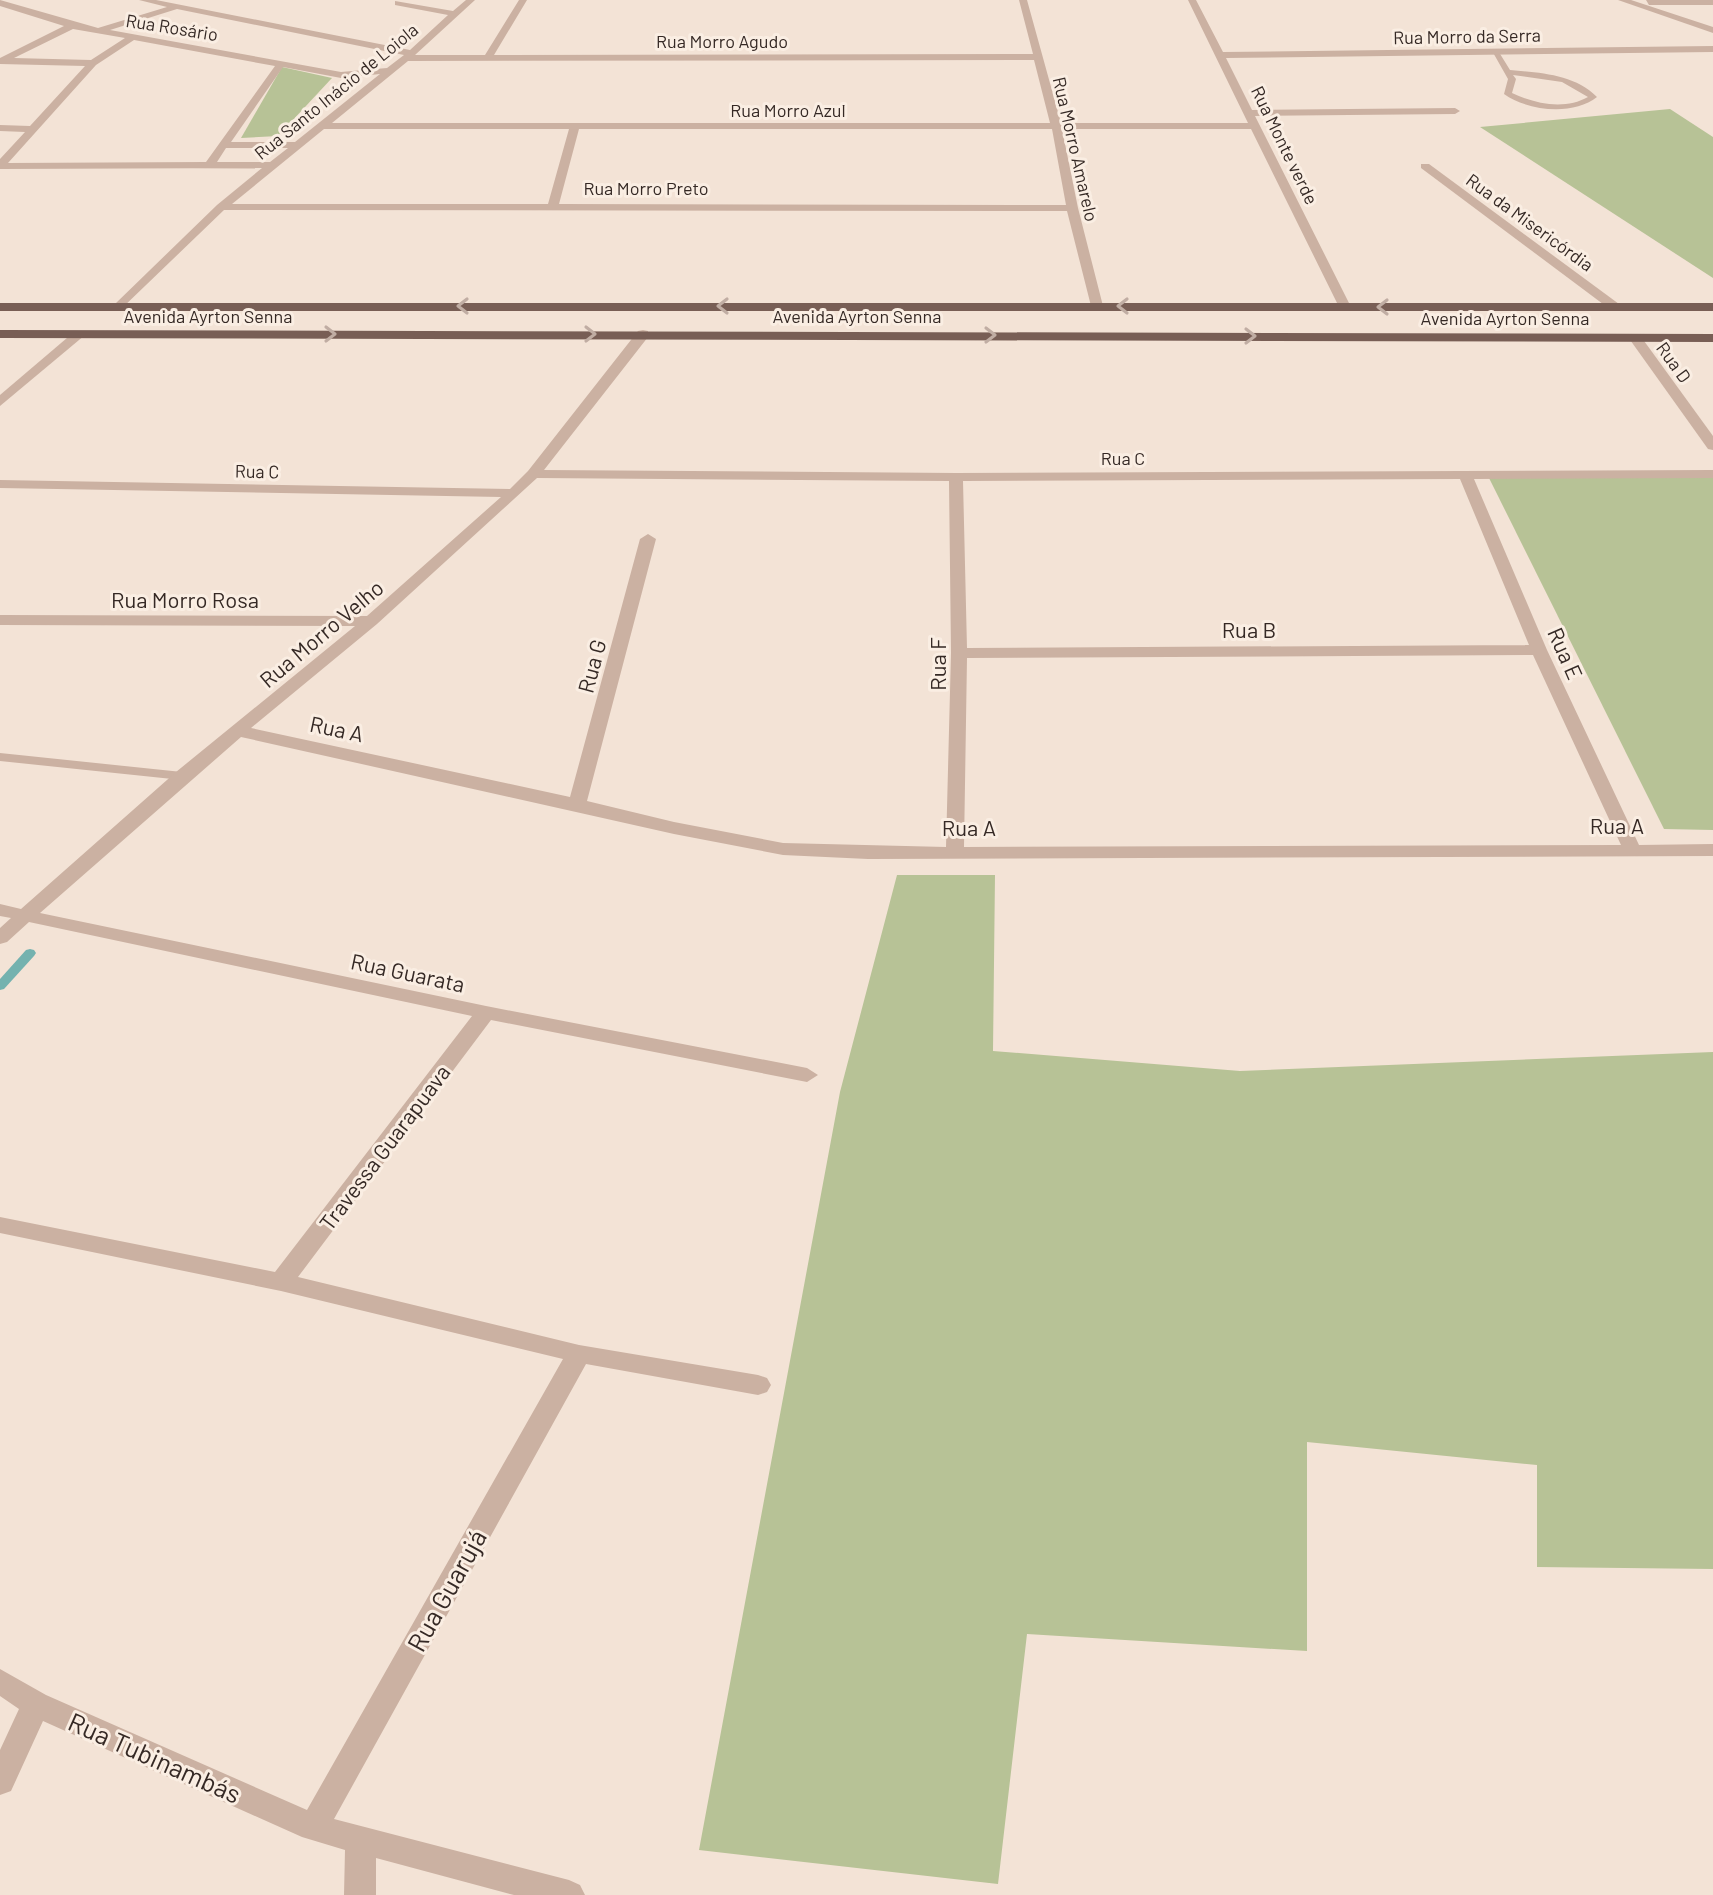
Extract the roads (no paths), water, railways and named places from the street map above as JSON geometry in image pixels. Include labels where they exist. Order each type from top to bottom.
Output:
[{"type":"main road","name":"Avenida Ayrton Senna","points":[[0,307],[1713,307]]},
{"type":"main road","name":"Avenida Ayrton Senna","points":[[0,334],[1713,338]]},
{"type":"street","name":"Rua Morro Agudo","points":[[143,0],[409,55],[1037,57]]},
{"type":"street","points":[[97,31],[197,0]]},
{"type":"street","name":"Rua Santo Inácio de Loiola","points":[[119,307],[221,207],[269,165],[409,55],[471,0]]},
{"type":"street","points":[[489,56],[523,0]]},
{"type":"street","name":"Rua Morro Amarelo","points":[[1023,0],[1056,125],[1072,208],[1097,306]]},
{"type":"street","name":"Rua Monte verde","points":[[1192,0],[1345,307]]},
{"type":"street","points":[[1626,1],[1713,2]]},
{"type":"street","points":[[1626,1],[1713,30]]},
{"type":"street","name":"Rua Rosário","points":[[0,3],[72,26],[341,75],[386,71]]},
{"type":"street","points":[[398,3],[455,14]]},
{"type":"street","points":[[0,61],[72,26]]},
{"type":"street","points":[[0,165],[93,63],[133,37]]},
{"type":"street","name":"Rua Morro da Serra","points":[[1221,55],[1713,49]]},
{"type":"street","points":[[0,61],[93,63]]},
{"type":"street","points":[[209,165],[282,62]]},
{"type":"street","points":[[341,75],[359,94]]},
{"type":"street","points":[[1249,113],[1455,111]]},
{"type":"street","name":"Rua Morro Azul","points":[[321,126],[1255,126]]},
{"type":"street","points":[[0,128],[31,129]]},
{"type":"street","points":[[553,206],[574,128]]},
{"type":"street","points":[[225,145],[296,145]]},
{"type":"street","points":[[0,165],[269,165]]},
{"type":"street","name":"Rua da Misericórdia","points":[[1425,166],[1615,307]]},
{"type":"street","name":"Rua Morro Preto","points":[[221,207],[1072,208]]},
{"type":"street","name":"Rua Morro Velho","points":[[0,938],[182,776],[371,621],[514,493],[533,474],[643,334]]},
{"type":"street","points":[[0,402],[79,335]]},
{"type":"street","name":"Rua D","points":[[1634,337],[1713,446]]},
{"type":"street","name":"Rua C","points":[[533,474],[956,477],[1713,474]]},
{"type":"street","name":"Rua E","points":[[1465,474],[1539,650],[1632,849]]},
{"type":"street","name":"Rua F","points":[[955,851],[959,653],[956,477]]},
{"type":"street","name":"Rua C","points":[[0,484],[514,493]]},
{"type":"street","name":"Rua G","points":[[577,804],[648,539]]},
{"type":"street","name":"Rua Morro Rosa","points":[[0,620],[371,621]]},
{"type":"street","name":"Rua B","points":[[959,653],[1539,650]]},
{"type":"street","name":"Rua A","points":[[238,731],[674,828],[783,849],[868,853],[1713,850]]},
{"type":"street","name":"Rua Guarata","points":[[0,910],[486,1012],[807,1075]]},
{"type":"street","name":"Travessa Guarapuava","points":[[281,1282],[486,1012]]},
{"type":"street","points":[[0,1225],[281,1282],[579,1354],[758,1385]]},
{"type":"street","name":"Rua Guarujá","points":[[313,1827],[579,1354]]},
{"type":"street","name":"Rua Tubinambás","points":[[0,1681],[36,1704],[313,1827],[569,1895]]},
{"type":"street","points":[[0,1782],[36,1704]]},
{"type":"street","points":[[360,1895],[361,1838]]},
{"type":"lane","points":[[1494,51],[1512,79],[1508,94],[1517,99],[1561,105],[1585,103],[1593,97],[1583,87],[1559,78],[1509,72]]},
{"type":"lane","points":[[0,757],[182,776]]},
{"type":"waterway","points":[[0,986],[30,953]]}]
